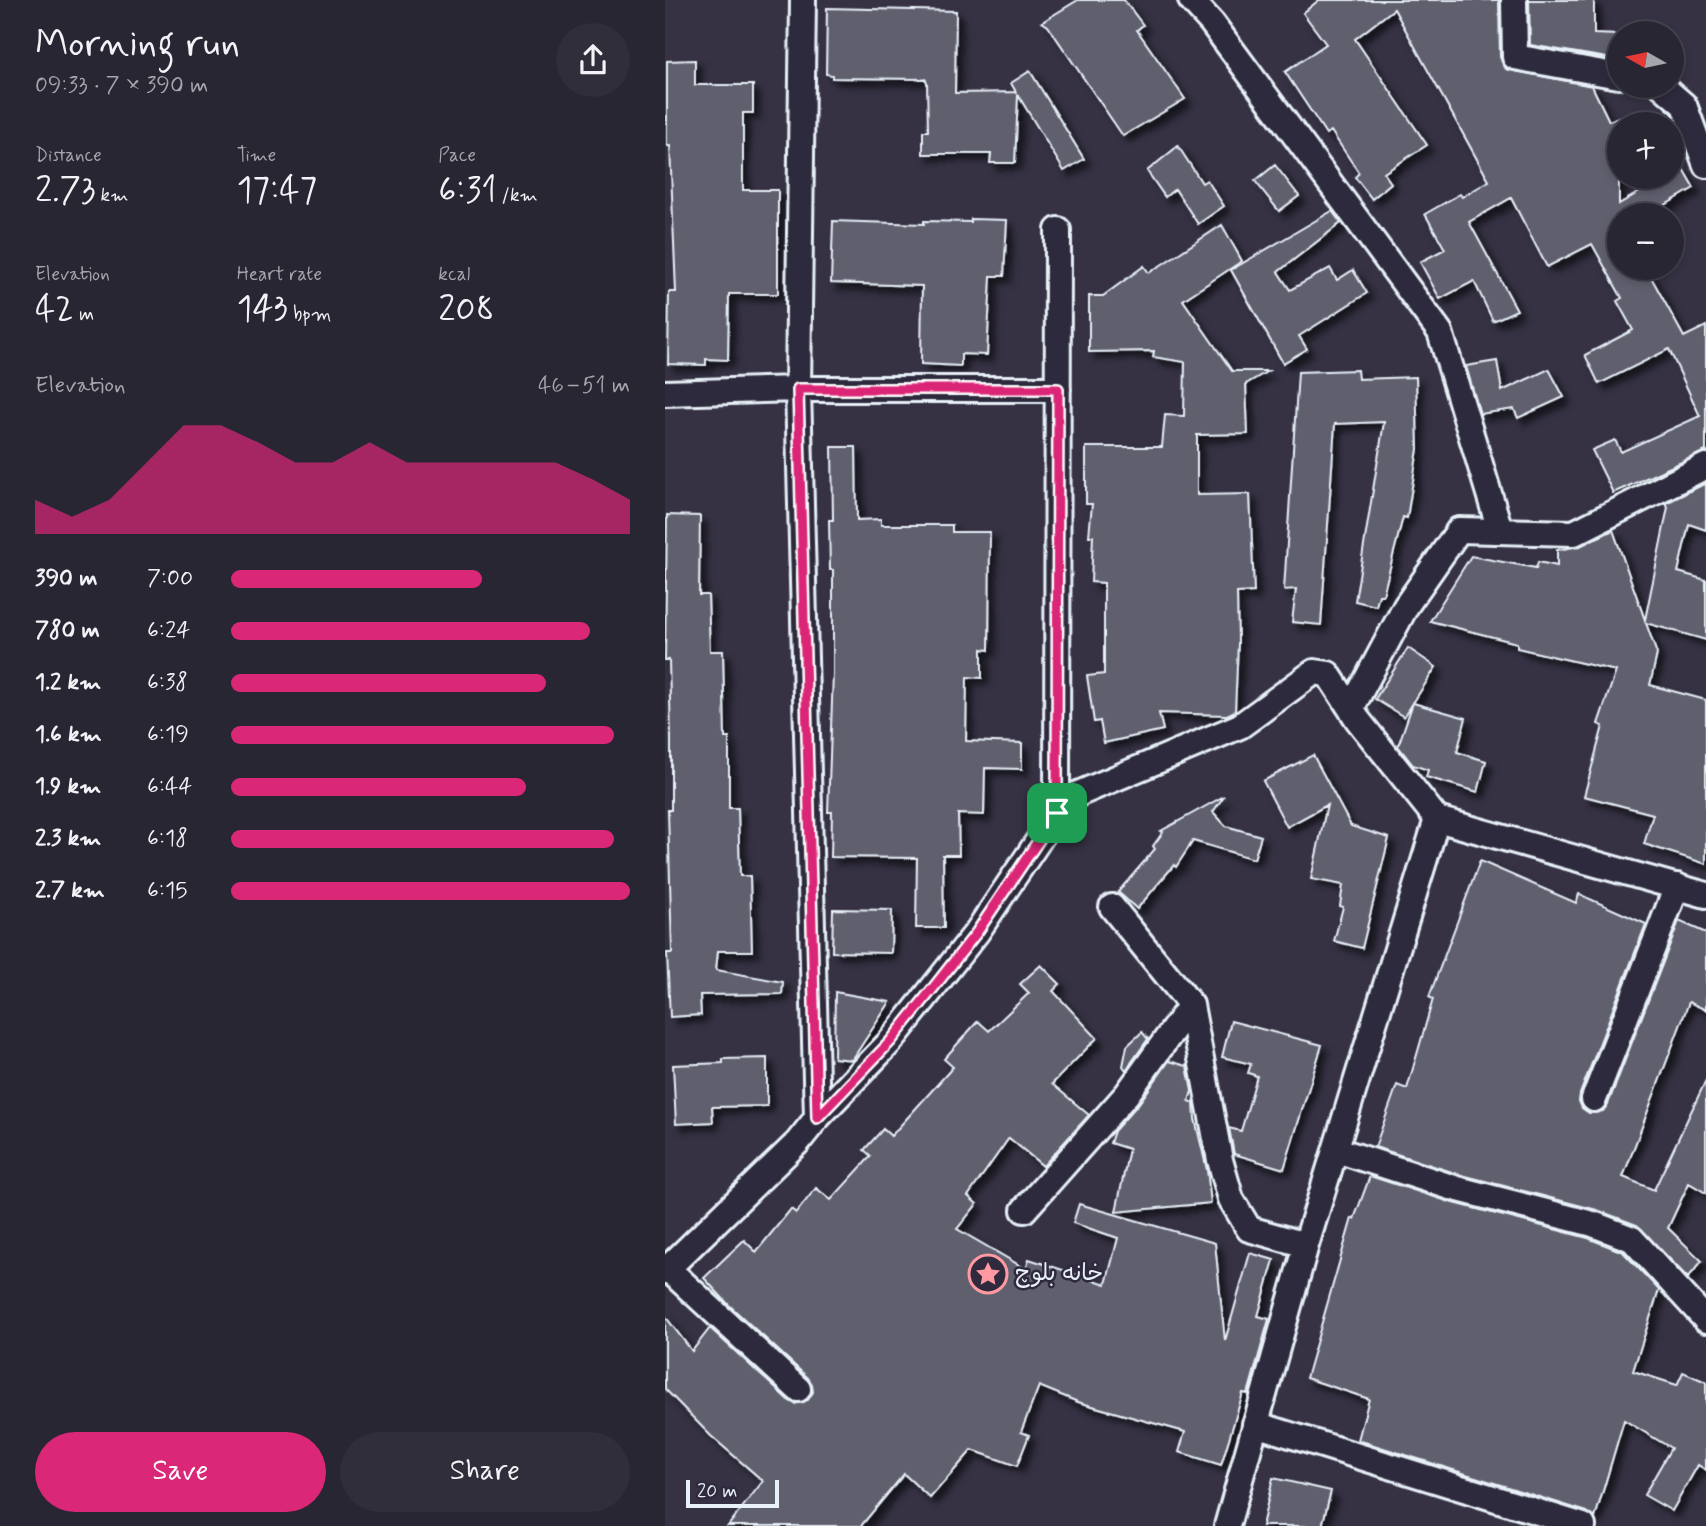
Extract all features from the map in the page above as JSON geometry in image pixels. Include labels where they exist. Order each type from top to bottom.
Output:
[{"type":"street","points":[[803,0],[798,389],[817,1118]]},
{"type":"street","points":[[1191,0],[1216,12],[1440,332],[1500,530]]},
{"type":"street","points":[[1514,0],[1515,57],[1607,73]]},
{"type":"street","points":[[1676,98],[1684,105],[1706,165]]},
{"type":"street","points":[[1057,813],[1058,230]]},
{"type":"street","points":[[665,393],[798,389],[1058,389]]},
{"type":"street","points":[[1351,709],[1406,606],[1459,530],[1574,533],[1706,466]]},
{"type":"street","points":[[798,1389],[666,1270],[797,1143],[817,1118],[890,1042],[961,952],[1057,813],[1078,794],[1240,726],[1314,671],[1328,674],[1351,709],[1437,818],[1706,894]]},
{"type":"street","points":[[1227,1526],[1305,1245],[1337,1150],[1437,818]]},
{"type":"street","points":[[1594,1099],[1677,886]]},
{"type":"street","points":[[1112,907],[1191,1005],[1220,1160],[1231,1199],[1248,1229],[1305,1245]]},
{"type":"street","points":[[1024,1210],[1127,1094],[1191,1005]]},
{"type":"street","points":[[1337,1150],[1454,1188],[1593,1224],[1632,1239],[1706,1320]]},
{"type":"street","points":[[1255,1424],[1583,1526]]},
{"type":"building","points":[[1078,0],[1124,0],[1143,25],[1137,30],[1185,99],[1123,136],[1048,26],[1042,22]]},
{"type":"building","points":[[1319,0],[1499,0],[1500,57],[1506,69],[1592,86],[1607,117],[1607,189],[1619,189],[1619,203],[1607,203],[1607,271],[1592,244],[1547,267],[1511,198],[1469,222],[1517,310],[1493,321],[1474,281],[1440,299],[1420,262],[1445,249],[1425,214],[1489,181],[1394,9],[1355,39],[1427,145],[1384,173],[1391,183],[1372,199],[1355,177],[1359,173],[1331,131],[1326,134],[1285,72],[1326,44],[1303,13]]},
{"type":"building","points":[[1529,0],[1594,0],[1594,34],[1607,35],[1607,58],[1530,45]]},
{"type":"building","points":[[827,8],[956,11],[955,93],[1016,92],[1011,83],[1030,71],[1084,159],[1064,171],[1018,95],[1015,163],[990,163],[991,154],[923,154],[923,131],[928,131],[927,82],[925,79],[832,78],[832,75],[826,74]]},
{"type":"building","points":[[695,60],[695,85],[753,85],[753,113],[743,113],[743,190],[778,190],[778,294],[729,294],[728,360],[706,359],[706,365],[668,364],[669,292],[676,292],[670,146],[667,146],[667,61]]},
{"type":"building","points":[[1178,146],[1202,183],[1207,180],[1224,206],[1198,224],[1175,189],[1165,197],[1147,171]]},
{"type":"building","points":[[1275,165],[1299,196],[1279,211],[1255,181]]},
{"type":"building","points":[[1684,170],[1694,188],[1668,203],[1621,203],[1645,189],[1684,189]]},
{"type":"building","points":[[1332,211],[1341,223],[1278,272],[1290,290],[1330,268],[1337,280],[1353,270],[1367,293],[1299,336],[1307,349],[1283,363],[1231,270]]},
{"type":"building","points":[[971,219],[1007,220],[1004,276],[991,276],[987,355],[961,354],[961,366],[921,364],[922,286],[831,283],[833,221],[924,224],[924,221],[971,222]]},
{"type":"building","points":[[1222,225],[1242,261],[1183,300],[1232,371],[1268,371],[1246,384],[1248,434],[1197,435],[1197,495],[1250,494],[1254,592],[1237,593],[1235,711],[1227,715],[1159,713],[1163,730],[1104,743],[1100,721],[1094,722],[1087,676],[1104,674],[1104,583],[1091,582],[1093,536],[1089,536],[1092,504],[1086,504],[1086,447],[1162,447],[1165,415],[1184,416],[1185,362],[1153,357],[1154,351],[1089,352],[1089,296],[1103,296],[1144,266],[1149,273]]},
{"type":"building","points":[[1612,280],[1653,280],[1684,337],[1706,326],[1706,451],[1613,493],[1592,450],[1615,440],[1621,452],[1700,416],[1669,349],[1599,384],[1585,355],[1633,330],[1617,301],[1622,298]]},
{"type":"building","points":[[1497,361],[1502,391],[1549,369],[1564,397],[1518,418],[1514,409],[1480,414],[1466,366]]},
{"type":"building","points":[[1357,370],[1358,379],[1416,377],[1418,449],[1407,518],[1403,517],[1383,595],[1379,595],[1376,606],[1355,601],[1384,422],[1335,424],[1321,625],[1292,622],[1296,589],[1284,590],[1298,372]]},
{"type":"building","points":[[832,447],[856,447],[857,520],[881,519],[881,525],[952,525],[952,532],[990,532],[989,650],[982,649],[982,678],[967,677],[966,741],[1022,743],[1022,769],[985,768],[984,815],[958,814],[959,855],[943,855],[944,928],[916,928],[917,858],[831,857],[832,812],[828,812],[833,673],[833,570],[830,570],[829,520],[833,520]]},
{"type":"building","points":[[1706,483],[1706,530],[1689,524],[1678,572],[1706,580],[1706,640],[1646,623],[1657,654],[1650,685],[1706,700],[1706,864],[1644,844],[1653,814],[1584,796],[1603,726],[1598,724],[1616,671],[1517,648],[1517,643],[1430,621],[1471,556],[1536,568],[1538,562],[1557,566],[1557,550],[1580,546],[1613,530],[1645,620],[1668,507],[1666,503]]},
{"type":"building","points":[[667,515],[700,516],[699,595],[708,595],[710,651],[723,651],[725,738],[729,738],[729,808],[738,808],[740,876],[750,876],[752,951],[718,951],[716,970],[783,982],[782,994],[700,995],[701,1015],[670,1017],[667,953],[672,953],[668,810],[671,810],[671,738],[669,660],[665,660]]},
{"type":"building","points":[[1408,648],[1436,667],[1404,717],[1375,699]]},
{"type":"building","points":[[1413,703],[1466,718],[1457,752],[1486,761],[1478,792],[1426,777],[1428,770],[1413,765],[1398,746]]},
{"type":"building","points":[[1313,755],[1351,826],[1389,838],[1362,948],[1334,941],[1343,907],[1340,906],[1343,885],[1311,879],[1327,805],[1287,827],[1263,781]]},
{"type":"building","points":[[1224,796],[1213,812],[1226,826],[1261,836],[1254,859],[1193,841],[1176,867],[1174,865],[1137,909],[1118,892],[1155,849],[1153,846],[1163,832],[1161,831]]},
{"type":"building","points":[[1480,861],[1576,903],[1579,894],[1646,924],[1580,1094],[1582,1108],[1589,1113],[1603,1111],[1608,1104],[1679,921],[1706,933],[1706,1010],[1689,1002],[1623,1177],[1654,1190],[1706,1080],[1706,1193],[1689,1183],[1668,1228],[1702,1261],[1688,1278],[1637,1225],[1597,1210],[1458,1174],[1375,1147],[1397,1085],[1407,1089],[1433,999],[1429,997]]},
{"type":"building","points":[[833,909],[892,910],[891,953],[832,952]]},
{"type":"building","points":[[1041,965],[1060,984],[1053,991],[1097,1038],[1052,1084],[1089,1115],[1043,1166],[1009,1138],[968,1196],[977,1204],[957,1229],[1026,1269],[1029,1259],[1106,1284],[1118,1238],[1073,1223],[1079,1204],[1215,1243],[1225,1341],[1250,1253],[1274,1260],[1258,1316],[1269,1319],[1248,1394],[1243,1393],[1221,1465],[1179,1452],[1185,1432],[1078,1402],[1039,1386],[1021,1432],[1029,1435],[1017,1466],[972,1450],[930,1498],[904,1474],[861,1526],[728,1526],[763,1481],[711,1436],[665,1389],[665,1316],[692,1351],[710,1328],[788,1400],[795,1404],[808,1400],[813,1392],[808,1378],[729,1305],[704,1278],[744,1240],[756,1252],[791,1209],[796,1213],[816,1188],[831,1200],[871,1156],[864,1150],[883,1129],[891,1136],[953,1067],[944,1059],[978,1021],[989,1031],[1029,993],[1020,984]]},
{"type":"building","points":[[835,992],[890,1002],[852,1060],[834,1058]]},
{"type":"building","points":[[1231,1021],[1322,1045],[1284,1169],[1234,1154],[1229,1128],[1241,1131],[1257,1076],[1248,1073],[1251,1064],[1222,1057]]},
{"type":"building","points":[[1142,1032],[1148,1039],[1126,1070],[1123,1066],[1127,1046]]},
{"type":"building","points":[[767,1058],[767,1106],[712,1107],[713,1122],[676,1124],[673,1065],[723,1063],[723,1059]]},
{"type":"building","points":[[1169,1061],[1187,1066],[1192,1091],[1189,1101],[1194,1103],[1211,1203],[1116,1212],[1129,1149],[1110,1143],[1114,1131],[1139,1103]]},
{"type":"building","points":[[1370,1176],[1450,1202],[1588,1238],[1623,1252],[1659,1290],[1633,1371],[1677,1385],[1683,1372],[1706,1382],[1706,1470],[1698,1465],[1672,1511],[1644,1495],[1671,1448],[1624,1420],[1595,1518],[1587,1512],[1358,1440],[1369,1399],[1306,1378],[1352,1218],[1354,1219]]},
{"type":"building","points":[[1273,1478],[1331,1491],[1322,1526],[1262,1526]]},
{"type":"place","name":"خانه بلوچ","points":[[988,1274]]},
{"type":"route","points":[[798,389],[1058,389],[1057,813],[977,932],[934,987],[890,1042],[817,1118],[798,389]]}]
